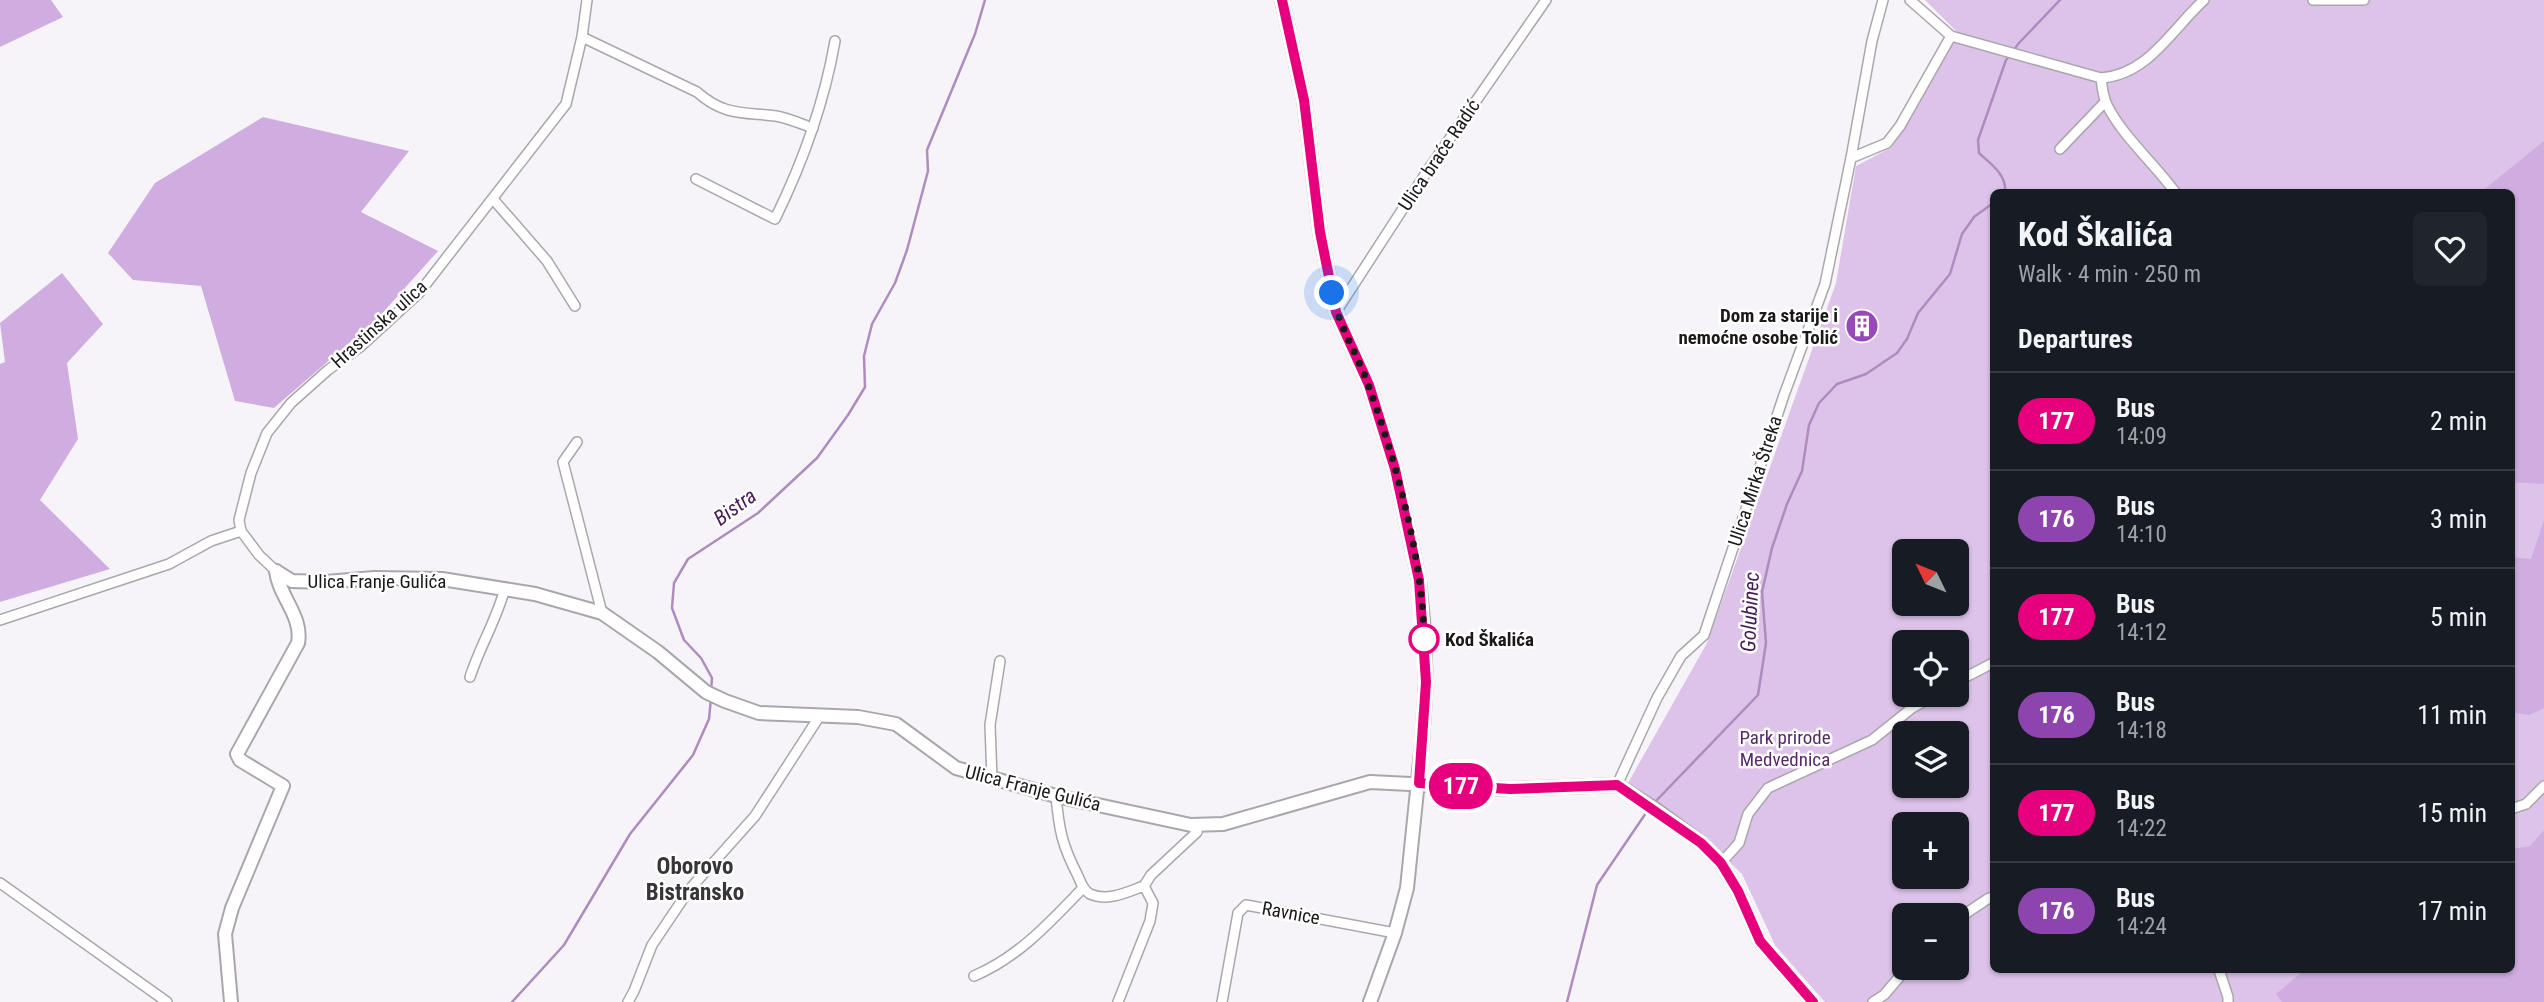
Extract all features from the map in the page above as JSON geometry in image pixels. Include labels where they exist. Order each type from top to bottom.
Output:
[{"type":"street","name":"Hrastinska ulica","points":[[241,531],[239,520],[251,473],[267,433],[291,403],[328,370],[360,347],[419,293],[566,103],[582,37],[587,0]]},
{"type":"street","points":[[1282,0],[1304,100],[1320,232],[1336,312],[1369,385],[1395,469],[1419,580],[1426,682],[1419,783],[1407,888],[1395,933],[1370,1002]]},
{"type":"street","name":"Ulica braće Radić","points":[[1336,312],[1428,170],[1546,0]]},
{"type":"street","name":"Ulica Mirka Štreka","points":[[1617,785],[1657,698],[1681,656],[1704,635],[1784,395],[1825,284],[1852,158],[1872,41],[1883,0]]},
{"type":"street","points":[[1910,0],[1951,36],[2101,78],[2114,77],[2147,61],[2204,0]]},
{"type":"street","points":[[2314,0],[2364,0]]},
{"type":"street","points":[[1852,158],[1887,143],[1900,126],[1951,36]]},
{"type":"street","points":[[582,37],[697,92],[712,106],[750,114],[779,116],[813,128]]},
{"type":"street","points":[[696,179],[775,219],[790,189],[813,128],[828,79],[835,41]]},
{"type":"street","points":[[2101,78],[2105,102],[2118,124],[2173,189]]},
{"type":"street","points":[[2060,149],[2105,102]]},
{"type":"street","points":[[493,200],[547,261],[575,306]]},
{"type":"street","points":[[577,442],[563,462],[603,613]]},
{"type":"street","points":[[0,620],[169,564],[211,541],[241,531],[258,555],[276,571],[277,582],[300,631],[298,643],[237,754],[240,760],[283,786],[232,908],[225,934],[231,1002]]},
{"type":"street","name":"Ulica Franje Gulića","points":[[276,571],[292,581],[442,579],[505,588],[603,613],[658,652],[706,692],[725,702],[759,713],[858,717],[896,724],[956,768],[1056,796],[1191,825],[1223,824],[1370,782],[1510,789],[1617,785]]},
{"type":"street","points":[[470,677],[480,646],[499,612],[505,588]]},
{"type":"street","points":[[992,779],[990,725],[1000,661]]},
{"type":"street","points":[[1969,675],[1990,665]]},
{"type":"street","points":[[1721,863],[1739,843],[1748,814],[1768,788],[1872,740],[1914,707]]},
{"type":"street","points":[[628,1002],[652,945],[689,890],[755,816],[819,717]]},
{"type":"street","points":[[1617,785],[1701,843],[1721,863],[1738,891],[1760,941],[1813,1002]]},
{"type":"street","points":[[2515,808],[2526,804],[2544,786]]},
{"type":"street","points":[[1056,796],[1063,848],[1083,888],[1090,893],[1114,897],[1144,886],[1159,867],[1197,832],[1191,825]]},
{"type":"street","points":[[0,883],[166,1002]]},
{"type":"street","points":[[1118,1002],[1150,921],[1153,903],[1144,886]]},
{"type":"street","points":[[974,976],[1011,957],[1083,888]]},
{"type":"street","points":[[1969,911],[1989,898]]},
{"type":"street","name":"Ravnice","points":[[1222,1002],[1238,913],[1246,905],[1395,933]]},
{"type":"street","points":[[2220,973],[2228,1002]]},
{"type":"street","points":[[1873,1002],[1884,995],[1897,980]]},
{"type":"green space","name":"Park prirode Medvednica","points":[[1925,0],[2544,0],[2544,1002],[1825,1002],[1775,945],[1742,874],[1692,827],[1628,783],[1707,643],[1836,283],[1856,166],[1892,147],[1958,33]]},
{"type":"shaded area","points":[[0,0],[51,0],[63,17],[0,47]]},
{"type":"shaded area","points":[[263,117],[409,151],[361,212],[438,251],[378,318],[274,408],[235,401],[201,286],[133,280],[108,253],[155,183]]},
{"type":"shaded area","points":[[2544,141],[2544,484],[2515,482],[2515,189],[2485,189]]},
{"type":"shaded area","points":[[62,273],[103,324],[67,363],[78,439],[40,500],[110,569],[0,602],[0,364],[5,362],[0,323]]},
{"type":"shaded area","points":[[2544,520],[2544,708],[2529,715],[2515,713],[2515,557],[2531,559]]},
{"type":"shaded area","points":[[2544,830],[2544,1002],[2282,1002],[2276,994],[2300,973],[2515,973],[2515,848],[2530,846]]},
{"type":"waterway","name":"Bistra","points":[[711,691],[712,678],[701,658],[684,640],[672,608],[674,583],[688,559],[758,513],[817,458],[865,387],[864,356],[872,324],[895,283],[907,250],[928,171],[927,150],[975,34],[985,0]]},
{"type":"waterway","name":"Golubinec","points":[[2005,189],[2001,175],[1979,153],[1978,140],[2006,60],[2060,0]]},
{"type":"waterway","name":"Golubinec","points":[[1655,802],[1758,695],[1766,643],[1762,592],[1772,548],[1802,471],[1809,425],[1819,403],[1837,384],[1866,374],[1897,353],[1907,339],[1918,313],[1950,274],[1962,234],[1974,217],[1990,205]]},
{"type":"waterway","name":"Bistra","points":[[512,1002],[564,945],[630,834],[693,755],[709,719],[711,698]]},
{"type":"waterway","name":"Golubinec","points":[[1567,1002],[1597,885],[1648,810]]},
{"type":"bus line","name":"177","points":[[1282,0],[1304,100],[1320,232],[1336,312],[1369,385],[1395,469],[1419,580],[1426,682],[1419,783],[1510,789],[1617,785],[1701,843],[1721,863],[1731,877],[1760,941],[1813,1002]]},
{"type":"place","name":"Dom za starije i nemoćne osobe Tolić","points":[[1862,326]]},
{"type":"place","name":"Kod Škalića","points":[[1424,639]]},
{"type":"district","name":"Oborovo Bistransko","points":[[695,879]]},
{"type":"route","points":[[1332,293],[1336,312],[1369,385],[1395,469],[1419,580],[1424,639]]}]
